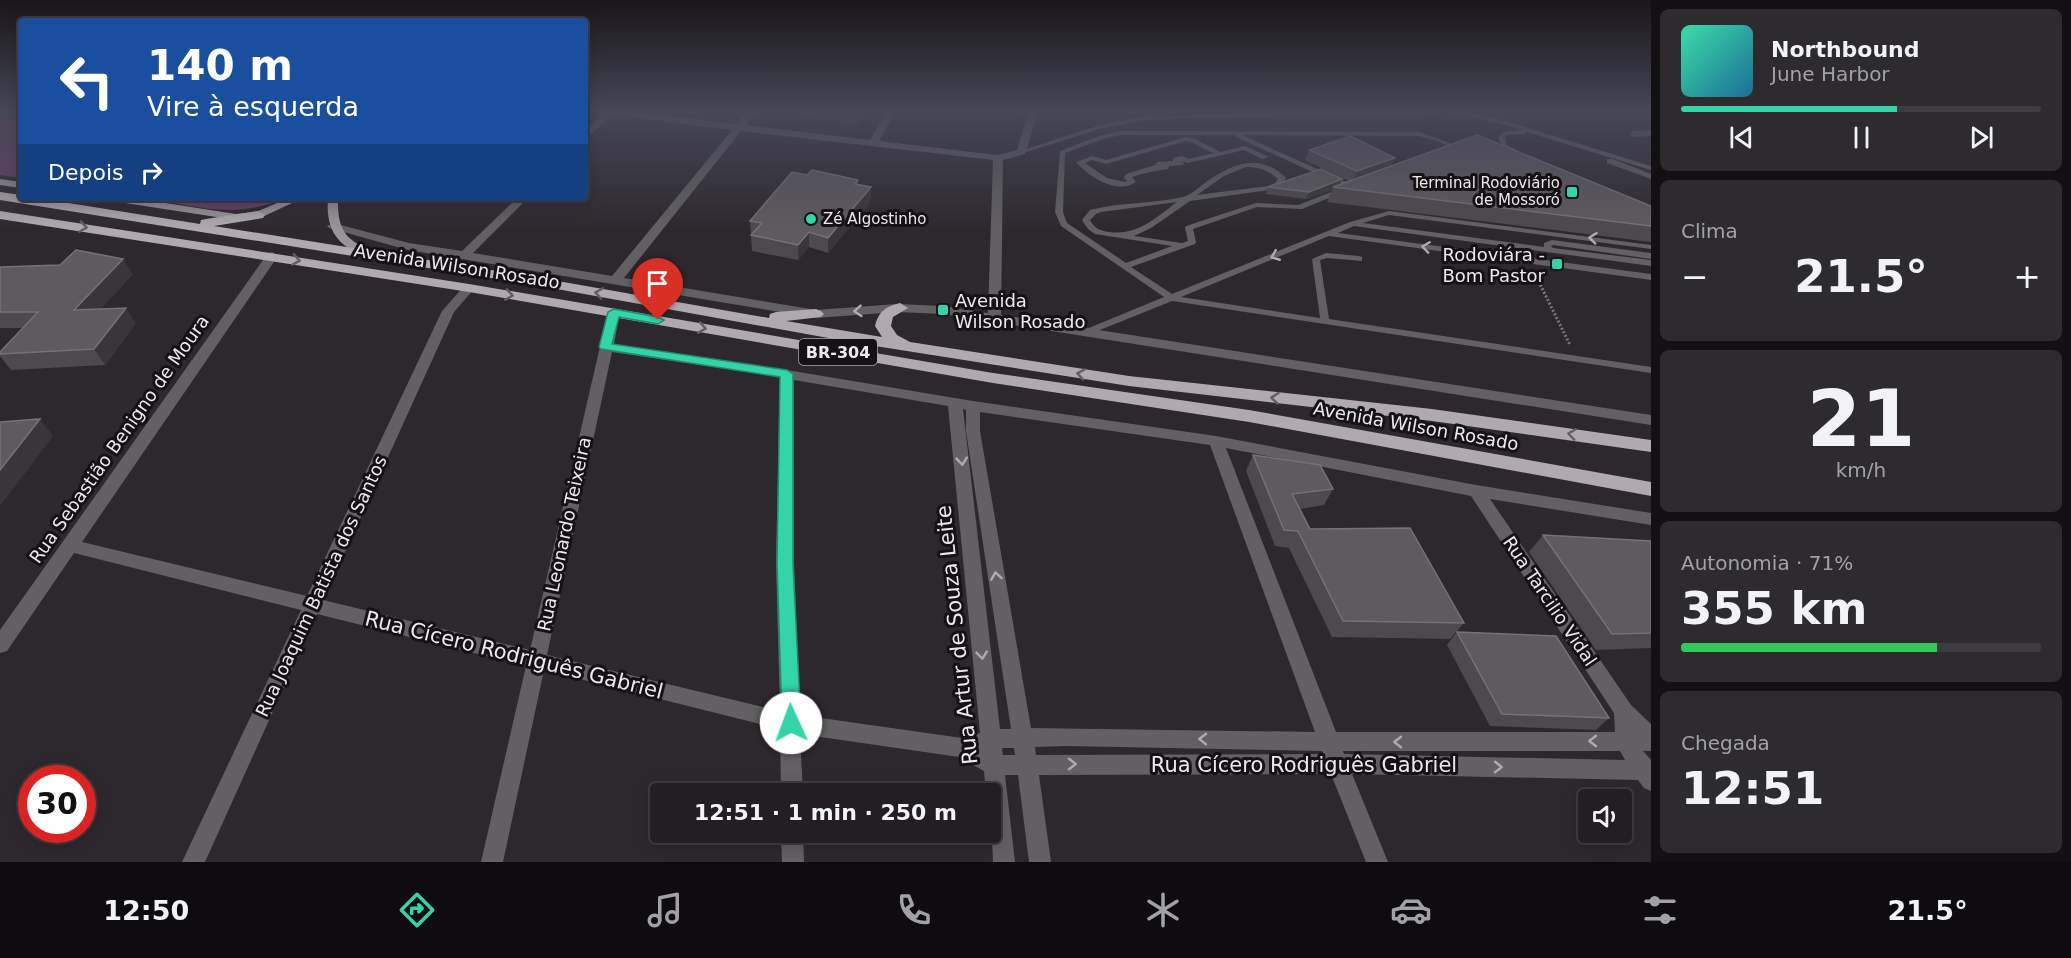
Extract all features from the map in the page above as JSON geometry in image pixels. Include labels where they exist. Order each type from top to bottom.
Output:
[{"type":"highway","name":"Avenida Wilson Rosado","points":[[0,196],[18,194]]},
{"type":"highway","name":"Avenida Wilson Rosado","points":[[58,201],[177,225],[1129,381],[1432,415],[1616,439],[1651,446]]},
{"type":"highway","name":"Avenida Wilson Rosado","points":[[0,215],[469,288],[993,378],[1249,416],[1650,489]]},
{"type":"highway","points":[[177,225],[229,221],[258,215]]},
{"type":"highway","points":[[900,308],[886,314],[883,326],[891,338],[908,346]]},
{"type":"highway","points":[[743,318],[816,314]]},
{"type":"highway","points":[[1616,439],[1651,454]]},
{"type":"main road","points":[[0,182],[18,191]]},
{"type":"main road","points":[[131,201],[226,216],[258,215],[291,201]]},
{"type":"main road","points":[[333,201],[333,226],[343,241],[354,249],[375,256]]},
{"type":"street","points":[[615,281],[721,150]]},
{"type":"street","points":[[934,150],[999,158],[1021,152]]},
{"type":"street","points":[[994,318],[999,158]]},
{"type":"street","points":[[464,256],[520,201]]},
{"type":"street","points":[[333,226],[408,246],[816,314],[900,308],[944,310],[1651,420]]},
{"type":"street","name":"Rua Sebastião Benigno de Moura","points":[[0,645],[272,256]]},
{"type":"street","name":"Rua Joaquim Batista dos Santos","points":[[193,862],[448,311],[469,288]]},
{"type":"street","name":"Rua Leonardo Teixeira","points":[[492,862],[614,312]]},
{"type":"street","points":[[606,347],[964,404],[1216,441],[1476,490],[1651,519]]},
{"type":"street","points":[[787,374],[785,563],[792,783]]},
{"type":"street","points":[[964,404],[973,431],[1027,764],[1040,862]]},
{"type":"street","name":"Rua Artur de Souza Leite","points":[[964,404],[990,739],[1004,862]]},
{"type":"street","points":[[1216,441],[1329,742],[1377,862]]},
{"type":"street","name":"Rua Tarcilio Vidal","points":[[1476,490],[1624,711],[1651,739]]},
{"type":"street","name":"Rua Cícero Rodriguês Gabriel","points":[[69,545],[791,723],[962,748],[993,765],[1338,764],[1649,773]]},
{"type":"street","points":[[1624,711],[1625,741],[1649,773]]},
{"type":"street","name":"Rua Cícero Rodriguês Gabriel","points":[[962,748],[990,739],[1066,737],[1329,742],[1651,739]]},
{"type":"street","points":[[792,843],[793,862]]},
{"type":"lane","points":[[1021,152],[1027,150]]},
{"type":"lane","points":[[1067,150],[1062,152],[1060,219],[1171,298],[1651,370]]},
{"type":"lane","points":[[1147,150],[1106,162],[1092,158],[1080,162],[1118,186],[1132,182],[1128,176],[1180,163],[1176,160],[1181,158],[1188,161],[1235,150]]},
{"type":"lane","points":[[1212,150],[1219,154]]},
{"type":"lane","points":[[1250,150],[1265,157]]},
{"type":"lane","points":[[1273,150],[1352,188]]},
{"type":"lane","points":[[1436,157],[1452,150]]},
{"type":"lane","points":[[1512,150],[1524,156]]},
{"type":"lane","points":[[1582,150],[1651,177]]},
{"type":"lane","points":[[1592,150],[1651,168]]},
{"type":"lane","points":[[1127,237],[1138,232],[1236,165],[1279,153]]},
{"type":"lane","points":[[1184,245],[1099,233],[1088,225],[1088,216],[1100,210],[1269,188],[1282,182],[1278,173],[1266,167],[1236,165]]},
{"type":"lane","points":[[1125,266],[1192,242],[1189,228],[1256,205],[1299,207],[1362,184]]},
{"type":"lane","points":[[1087,332],[1381,214],[1400,213],[1651,247]]},
{"type":"lane","points":[[1353,224],[1651,263]]},
{"type":"lane","points":[[1329,234],[1651,277]]},
{"type":"lane","points":[[1549,249],[1547,245],[1552,242],[1651,256]]},
{"type":"lane","points":[[1324,321],[1316,259],[1326,255],[1359,259]]},
{"type":"path","points":[[1528,260],[1576,359]]},
{"type":"shaded area","points":[[0,150],[18,150],[18,178],[0,175]]},
{"type":"shaded area","points":[[163,201],[277,201],[267,205],[232,210]]},
{"type":"building","points":[[1310,150],[1379,150],[1395,158],[1357,171]]},
{"type":"building","points":[[1435,150],[1514,150],[1651,206],[1651,226],[1333,187]]},
{"type":"building","points":[[1321,169],[1342,179],[1309,192],[1268,187]]},
{"type":"building","name":"Zé Algostinho","points":[[812,170],[858,180],[855,184],[871,187],[828,238],[809,232],[798,245],[751,235],[762,223],[750,221],[792,172],[807,175]]},
{"type":"building","points":[[76,250],[123,259],[74,310],[126,308],[94,349],[0,354],[38,312],[0,312],[0,267],[60,265]]},
{"type":"building","points":[[40,419],[0,470],[0,422]]},
{"type":"building","points":[[1253,455],[1320,465],[1333,489],[1292,494],[1310,529],[1410,528],[1464,623],[1343,621],[1298,531],[1284,530]]},
{"type":"building","points":[[1543,535],[1651,541],[1651,633],[1612,634]]},
{"type":"building","points":[[1457,632],[1556,636],[1609,718],[1502,714]]},
{"type":"place","name":"Terminal Rodoviário de Mossoró","points":[[1572,192]]},
{"type":"place","name":"Zé Algostinho","points":[[811,219]]},
{"type":"place","name":"Rodoviára - Bom Pastor","points":[[1557,264]]},
{"type":"place","name":"Avenida Wilson Rosado","points":[[943,310]]},
{"type":"route","points":[[658,320],[614,312],[606,347],[787,374],[785,563],[791,723]]}]
